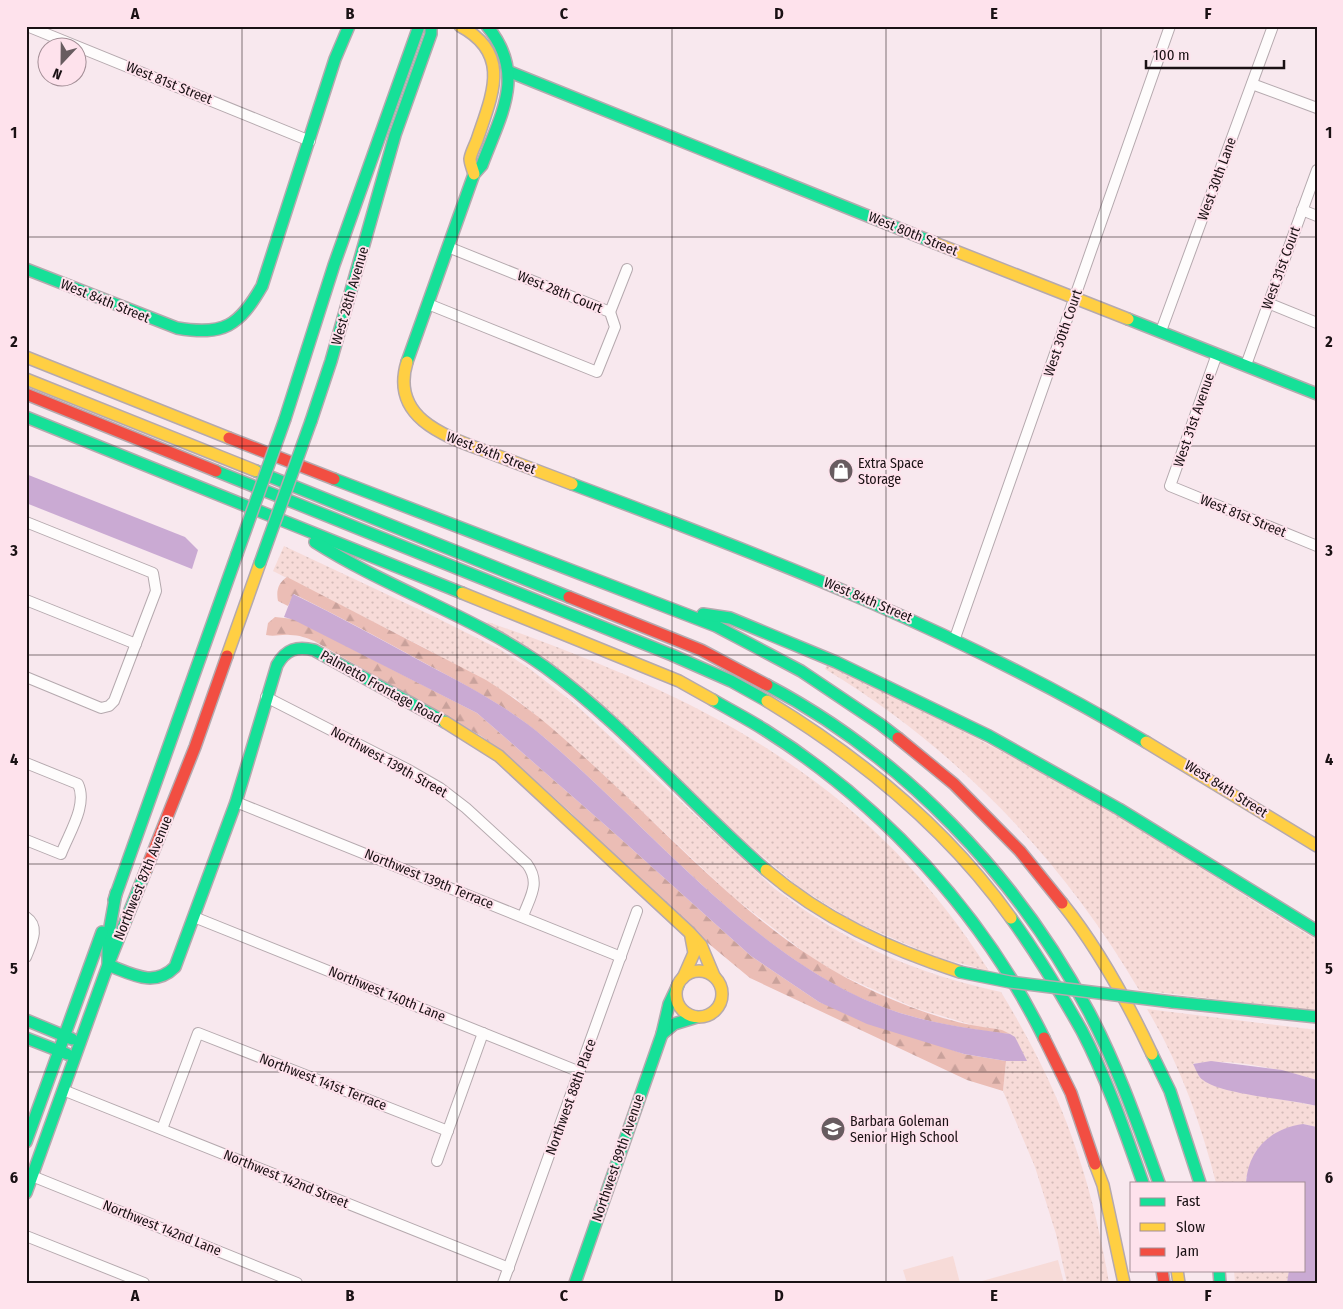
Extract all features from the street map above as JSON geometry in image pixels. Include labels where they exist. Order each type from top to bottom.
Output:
[{"type":"main road","points":[[310,140],[335,58],[349,26]]},
{"type":"main road","name":"West 28th Avenue","points":[[237,554],[285,419],[334,265],[419,26]]},
{"type":"main road","name":"West 28th Avenue","points":[[260,564],[331,361],[395,135],[431,26]]},
{"type":"main road","points":[[460,26],[475,34],[483,42],[491,57],[494,70],[494,91],[470,160],[474,174]]},
{"type":"main road","points":[[428,304],[474,174],[482,164],[507,96],[510,72],[505,49],[487,26]]},
{"type":"main road","name":"West 80th Street","points":[[510,72],[1317,394]]},
{"type":"main road","name":"West 84th Street","points":[[26,269],[173,328],[192,332],[214,330],[239,318],[253,304],[259,292],[310,140]]},
{"type":"main road","name":"West 84th Street","points":[[428,304],[405,372],[405,396],[418,419],[440,434],[803,572],[955,638],[1052,687],[1136,735],[1317,846]]},
{"type":"main road","points":[[26,357],[385,499],[682,611],[783,661],[862,710],[951,782],[1020,850],[1074,916],[1124,994],[1148,1040],[1170,1091],[1200,1182]]},
{"type":"main road","points":[[26,379],[701,650],[781,691],[832,723],[881,760],[925,797],[992,866],[1029,914],[1070,974],[1104,1038],[1132,1100],[1159,1182]]},
{"type":"main road","points":[[26,394],[290,503],[693,664],[771,703],[836,744],[923,816],[973,868],[1012,916],[1050,973],[1087,1038],[1115,1101],[1143,1182]]},
{"type":"main road","points":[[26,417],[679,681],[764,728],[809,758],[870,808],[925,862],[969,914],[1016,983],[1046,1038],[1072,1096],[1097,1163],[1112,1222],[1124,1283]]},
{"type":"main road","points":[[292,526],[338,558],[458,616],[506,642],[545,668],[601,715],[777,879],[818,910],[862,935],[913,957],[960,972],[1010,982],[1172,1002],[1317,1017]]},
{"type":"main road","name":"Northwest 87th Avenue","points":[[26,1142],[237,554]]},
{"type":"main road","name":"Northwest 87th Avenue","points":[[26,1193],[29,1175],[63,1090],[108,965],[195,747],[260,564]]},
{"type":"main road","points":[[682,611],[735,620],[853,670],[956,719],[1112,804],[1317,931]]},
{"type":"main road","name":"Palmetto Frontage Road","points":[[108,965],[149,980],[160,980],[168,976],[176,968],[236,802],[266,697],[282,654],[292,648],[303,647],[314,650],[467,734],[499,756],[689,932],[701,945],[714,976]]},
{"type":"main road","points":[[108,965],[105,947],[114,918],[116,892]]},
{"type":"main road","points":[[689,932],[695,944],[695,954],[680,981],[676,999],[684,1012],[697,1018]]},
{"type":"main road","points":[[662,1034],[668,1026],[678,1020],[710,1016],[715,1012],[723,999],[722,987],[714,976],[708,973],[695,971],[680,981]]},
{"type":"main road","name":"Northwest 89th Avenue","points":[[575,1283],[662,1034],[669,1004],[680,981]]},
{"type":"main road","points":[[26,1020],[80,1042]]},
{"type":"main road","points":[[26,1038],[75,1057]]},
{"type":"street","name":"West 81st Street","points":[[27,26],[310,140]]},
{"type":"street","name":"West 30th Court","points":[[955,638],[1170,26]]},
{"type":"street","name":"West 30th Lane","points":[[1161,331],[1273,26]]},
{"type":"street","points":[[1252,84],[1317,108]]},
{"type":"street","name":"West 31st Court","points":[[1246,365],[1317,170]]},
{"type":"street","points":[[1302,210],[1317,216]]},
{"type":"street","name":"West 28th Court","points":[[428,304],[597,372],[615,327],[610,312],[448,247]]},
{"type":"street","points":[[610,312],[627,269]]},
{"type":"street","points":[[1268,303],[1317,323]]},
{"type":"street","name":"West 31st Avenue","points":[[1170,486],[1217,354]]},
{"type":"street","name":"West 81st Street","points":[[1170,486],[1317,546]]},
{"type":"street","points":[[26,522],[153,573],[156,591],[114,701],[109,706],[101,708],[26,677]]},
{"type":"street","points":[[26,600],[136,644]]},
{"type":"street","name":"Northwest 139th Street","points":[[266,697],[407,768],[440,788],[466,808],[527,864],[533,872],[535,878],[534,888],[523,916]]},
{"type":"street","points":[[26,763],[78,784],[82,792],[81,802],[61,854],[26,840]]},
{"type":"street","name":"Northwest 139th Terrace","points":[[236,802],[621,957]]},
{"type":"street","name":"Northwest 88th Place","points":[[503,1283],[637,912]]},
{"type":"street","name":"Northwest 140th Lane","points":[[194,916],[580,1072]]},
{"type":"street","points":[[26,917],[34,928],[34,936],[26,957]]},
{"type":"street","name":"Northwest 141st Terrace","points":[[162,1129],[198,1032],[448,1131]]},
{"type":"street","points":[[437,1161],[483,1033]]},
{"type":"street","name":"Northwest 142nd Street","points":[[63,1090],[509,1268]]},
{"type":"street","name":"Northwest 142nd Lane","points":[[29,1175],[297,1283]]},
{"type":"street","points":[[26,1236],[144,1283]]},
{"type":"shaded area","points":[[26,474],[185,537],[198,550],[192,569],[26,503]]},
{"type":"shaded area","points":[[284,546],[501,650],[530,669],[575,704],[775,889],[828,925],[882,954],[910,965],[1001,992],[1040,1063],[1070,1132],[1092,1204],[1109,1283],[1067,1283],[1056,1234],[1035,1167],[1003,1091],[1006,1061],[1026,1061],[969,1024],[915,1008],[841,975],[812,958],[733,897],[578,751],[515,698],[423,647],[273,571]]},
{"type":"shaded area","points":[[293,594],[457,681],[518,717],[587,775],[712,894],[756,931],[802,964],[850,992],[900,1013],[941,1023],[1010,1034],[1015,1037],[1027,1061],[1006,1061],[964,1054],[867,1024],[819,1002],[751,956],[477,713],[294,620],[284,617]]},
{"type":"shaded area","points":[[488,622],[565,650],[638,680],[706,714],[771,751],[832,794],[888,845],[941,903],[989,971],[936,957],[853,921],[800,888],[487,624]]},
{"type":"shaded area","points":[[827,665],[947,723],[1064,785],[1128,822],[1317,940],[1317,1011],[1139,990],[1109,942],[1076,896],[1041,852],[1002,810],[918,734],[873,700],[825,669]]},
{"type":"shaded area","points":[[1147,1009],[1317,1030],[1317,1080],[1255,1065],[1223,1062],[1193,1064],[1208,1083],[1237,1091],[1317,1106],[1317,1127],[1303,1124],[1246,1177],[1246,1182],[1216,1182],[1188,1093],[1159,1029]]},
{"type":"shaded area","points":[[1211,1061],[1282,1070],[1317,1080],[1317,1106],[1240,1093],[1212,1085],[1201,1079],[1193,1064]]},
{"type":"shaded area","points":[[1303,1124],[1317,1127],[1317,1283],[1287,1283],[1289,1272],[1306,1272],[1306,1182],[1246,1182],[1251,1160],[1256,1151],[1271,1136],[1291,1126]]},
{"type":"shaded area","points":[[953,1256],[960,1283],[907,1283],[903,1270]]},
{"type":"shaded area","points":[[1058,1260],[1064,1283],[975,1283]]},
{"type":"shaded area","points":[[1234,1272],[1289,1272],[1287,1283],[1235,1283]]},
{"type":"green space","points":[[287,577],[486,680],[523,705],[574,747],[738,901],[813,958],[860,985],[909,1006],[950,1020],[1002,1030],[1010,1034],[955,1026],[900,1013],[850,993],[802,965],[756,931],[712,894],[587,775],[533,728],[475,691],[294,594],[288,606],[278,601],[278,587]]},
{"type":"green space","points":[[275,617],[294,619],[477,713],[751,956],[819,1002],[964,1054],[1006,1061],[1003,1091],[967,1080],[750,978],[697,934],[570,812],[506,754],[481,736],[314,641],[297,636],[266,635],[268,623]]},
{"type":"traffic: fast","points":[[26,269],[177,328],[193,330],[218,329],[237,319],[246,311],[262,286],[335,59],[349,26]]},
{"type":"traffic: fast","points":[[285,419],[334,265],[419,26]]},
{"type":"traffic: fast","points":[[311,421],[331,361],[395,135],[431,34],[431,26]]},
{"type":"traffic: fast","points":[[407,362],[474,174],[482,165],[507,94],[506,61],[499,44],[487,26]]},
{"type":"traffic: fast","points":[[510,72],[935,243]]},
{"type":"traffic: fast","points":[[1128,319],[1317,394]]},
{"type":"traffic: fast","points":[[26,417],[462,593]]},
{"type":"traffic: fast","points":[[237,554],[285,419]]},
{"type":"traffic: fast","points":[[260,563],[311,421]]},
{"type":"traffic: fast","points":[[216,471],[672,655],[731,681],[767,701]]},
{"type":"traffic: fast","points":[[256,471],[569,597]]},
{"type":"traffic: fast","points":[[334,479],[716,626],[801,671],[898,738]]},
{"type":"traffic: fast","points":[[572,484],[793,569],[937,632],[1007,666],[1146,742]]},
{"type":"traffic: fast","points":[[315,542],[372,574],[461,617],[518,649],[545,667],[603,714],[766,870]]},
{"type":"traffic: fast","points":[[114,900],[237,554]]},
{"type":"traffic: fast","points":[[703,614],[730,618],[836,662],[989,736],[1119,809],[1317,931]]},
{"type":"traffic: fast","points":[[116,893],[108,938],[108,965],[143,977],[159,977],[167,973],[175,967],[236,802],[277,665],[288,652],[302,648],[314,650],[445,722]]},
{"type":"traffic: fast","points":[[767,685],[817,714],[864,747],[909,784],[952,824],[992,868],[1028,914],[1060,962],[1089,1012],[1118,1075],[1159,1182]]},
{"type":"traffic: fast","points":[[713,700],[759,726],[808,759],[889,827],[926,865],[991,948],[1019,992],[1044,1038]]},
{"type":"traffic: fast","points":[[26,1193],[108,965],[146,870]]},
{"type":"traffic: fast","points":[[1011,918],[1048,973],[1091,1049],[1108,1087],[1143,1182]]},
{"type":"traffic: fast","points":[[26,1142],[102,932]]},
{"type":"traffic: fast","points":[[960,972],[1010,982],[1172,1002]]},
{"type":"traffic: fast","points":[[575,1283],[662,1034],[669,1004],[678,985]]},
{"type":"traffic: fast","points":[[1172,1002],[1317,1017]]},
{"type":"traffic: fast","points":[[662,1034],[674,1024],[697,1017]]},
{"type":"traffic: fast","points":[[26,1020],[72,1039]]},
{"type":"traffic: fast","points":[[26,1038],[67,1054]]},
{"type":"traffic: fast","points":[[1152,1054],[1170,1091],[1200,1182]]},
{"type":"traffic: fast","points":[[1219,1272],[1220,1283]]},
{"type":"traffic: slow","points":[[460,26],[476,37],[486,49],[492,61],[494,75],[489,105],[471,154],[470,159],[474,174]]},
{"type":"traffic: slow","points":[[935,243],[1128,319]]},
{"type":"traffic: slow","points":[[26,357],[229,438]]},
{"type":"traffic: slow","points":[[407,362],[404,382],[407,399],[415,413],[428,424],[459,441],[572,484]]},
{"type":"traffic: slow","points":[[26,379],[256,471]]},
{"type":"traffic: slow","points":[[227,656],[260,563]]},
{"type":"traffic: slow","points":[[462,593],[679,681],[713,700]]},
{"type":"traffic: slow","points":[[767,701],[836,746],[900,797],[959,854],[1011,918]]},
{"type":"traffic: slow","points":[[445,722],[499,756],[689,932],[701,945],[714,976]]},
{"type":"traffic: slow","points":[[1146,742],[1317,846]]},
{"type":"traffic: slow","points":[[766,870],[810,903],[858,931],[882,943],[960,972]]},
{"type":"traffic: slow","points":[[1062,903],[1112,976],[1152,1054]]},
{"type":"traffic: slow","points":[[683,978],[694,953],[691,937]]},
{"type":"traffic: slow","points":[[694,971],[704,971],[718,981],[722,994],[718,1007],[712,1013],[704,1017],[694,1017],[680,1007],[676,999],[676,989],[686,975],[694,971]]},
{"type":"traffic: slow","points":[[1095,1164],[1103,1185],[1124,1283]]},
{"type":"traffic: slow","points":[[1177,1272],[1179,1283]]},
{"type":"traffic: jam","points":[[26,394],[216,471]]},
{"type":"traffic: jam","points":[[229,438],[334,479]]},
{"type":"traffic: jam","points":[[569,597],[701,650],[767,685]]},
{"type":"traffic: jam","points":[[146,870],[195,747],[227,656]]},
{"type":"traffic: jam","points":[[898,738],[954,784],[1020,851],[1062,903]]},
{"type":"traffic: jam","points":[[1044,1038],[1071,1093],[1095,1164]]},
{"type":"traffic: jam","points":[[1162,1272],[1164,1283]]},
{"type":"place","name":"Extra Space Storage","points":[[841,471]]},
{"type":"place","name":"Barbara Goleman Senior High School","points":[[833,1129]]}]
